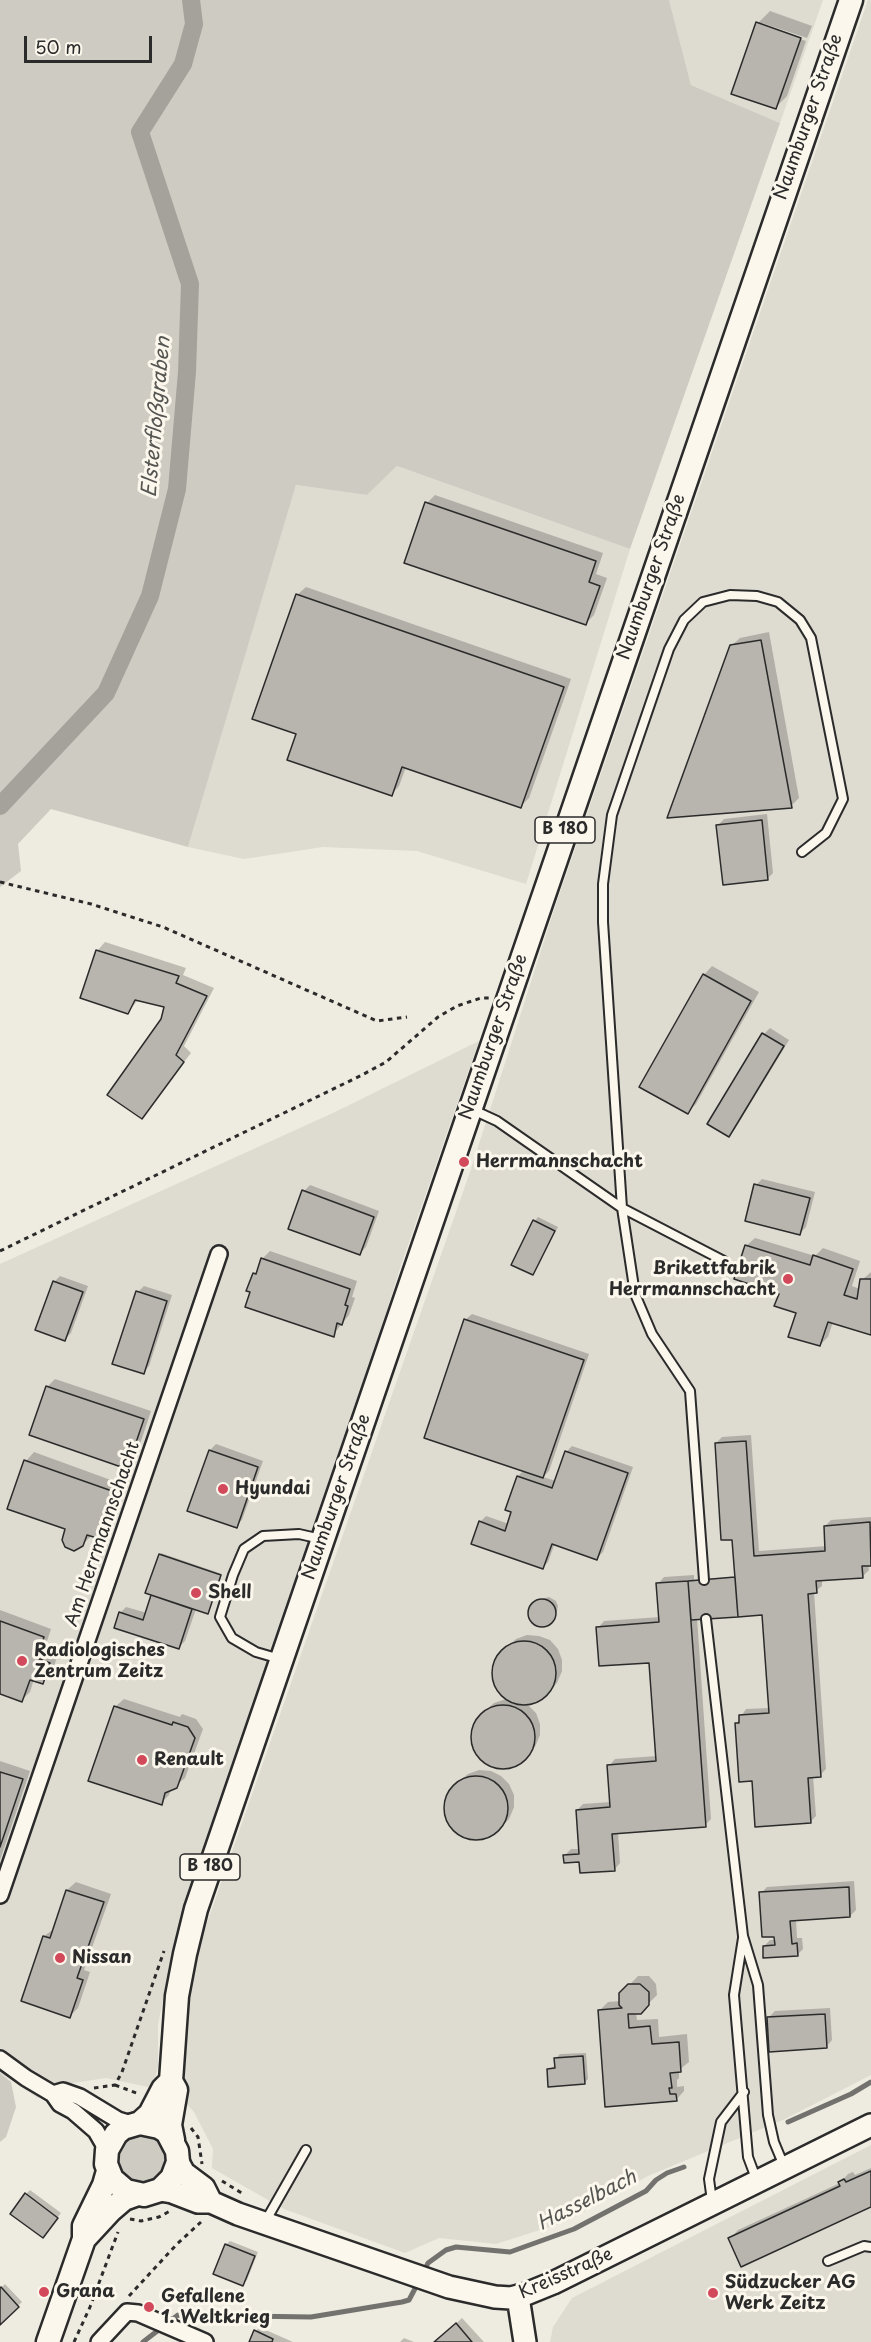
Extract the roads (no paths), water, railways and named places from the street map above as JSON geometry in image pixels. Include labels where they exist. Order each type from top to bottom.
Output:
[{"type":"main road","name":"Naumburger Straße","points":[[173,2140],[170,2125],[176,2090],[171,2081],[177,1996],[190,1931],[280,1659],[850,0]]},
{"type":"main road","name":"Naumburger Straße","points":[[135,2123],[150,2115],[163,2089],[171,2081]]},
{"type":"main road","points":[[48,2342],[84,2239],[84,2226],[105,2185],[107,2160],[116,2134],[135,2123],[159,2127],[173,2140],[178,2162],[172,2178],[160,2190],[144,2195],[135,2194],[118,2186],[107,2160]]},
{"type":"main road","name":"Kreisstraße","points":[[160,2190],[198,2202],[211,2202],[264,2223],[429,2280],[472,2292],[504,2298],[518,2297],[553,2283],[871,2125]]},
{"type":"main road","name":"Kreisstraße","points":[[178,2162],[184,2173],[204,2188],[211,2202]]},
{"type":"main road","points":[[84,2239],[110,2211],[124,2199],[135,2194]]},
{"type":"main road","points":[[518,2297],[525,2342]]},
{"type":"street","name":"Am Herrmannschacht","points":[[0,1895],[219,1254]]},
{"type":"street","points":[[0,2059],[53,2094],[60,2104],[73,2111],[96,2131],[107,2160]]},
{"type":"street","points":[[53,2094],[63,2091],[80,2097],[118,2120],[135,2123]]},
{"type":"street","points":[[99,2342],[127,2312],[138,2313],[205,2342]]},
{"type":"lane","points":[[704,1580],[690,1391],[652,1334],[635,1294],[622,1208],[603,922],[603,884],[612,815],[669,649],[684,620],[703,602],[730,595],[757,596],[778,602],[800,620],[811,638],[843,799],[826,833],[802,852]]},
{"type":"lane","points":[[470,1109],[497,1121],[622,1208],[724,1261]]},
{"type":"lane","points":[[280,1659],[255,1652],[232,1638],[220,1617],[232,1575],[244,1549],[263,1536],[299,1534],[322,1539]]},
{"type":"lane","points":[[706,1619],[743,1936],[758,1985],[768,2115],[774,2142],[785,2168]]},
{"type":"lane","points":[[743,1936],[734,1995],[748,2157],[757,2181]]},
{"type":"lane","points":[[712,2204],[709,2179],[721,2122],[744,2092]]},
{"type":"lane","points":[[264,2223],[306,2150]]},
{"type":"lane","points":[[828,2261],[864,2246],[871,2247]]},
{"type":"waterway","name":"Elsterfloßgraben","points":[[0,806],[106,693],[150,596],[177,489],[187,372],[190,284],[140,132],[183,64],[194,24],[191,0]]},
{"type":"waterway","name":"Hasselbach","points":[[788,2122],[851,2094],[871,2082]]},
{"type":"waterway","name":"Hasselbach","points":[[423,2273],[428,2263],[446,2250],[456,2247],[510,2252],[574,2229],[646,2191],[656,2180],[667,2173],[684,2167]]},
{"type":"waterway","name":"Hasselbach","points":[[143,2342],[178,2315],[311,2317],[409,2300],[419,2281]]},
{"type":"place","name":"Herrmannschacht","points":[[464,1162]]},
{"type":"place","name":"Brikettfabrik Herrmannschacht","points":[[788,1279]]},
{"type":"place","name":"Hyundai","points":[[223,1489]]},
{"type":"place","name":"Shell","points":[[196,1593]]},
{"type":"place","name":"Radiologisches Zentrum Zeitz","points":[[22,1661]]},
{"type":"place","name":"Renault","points":[[142,1760]]},
{"type":"place","name":"Nissan","points":[[60,1958]]},
{"type":"place","name":"Grana","points":[[44,2292]]},
{"type":"place","name":"Südzucker AG Werk Zeitz","points":[[713,2293]]},
{"type":"place","name":"Gefallene 1. Weltkrieg","points":[[149,2307]]}]
